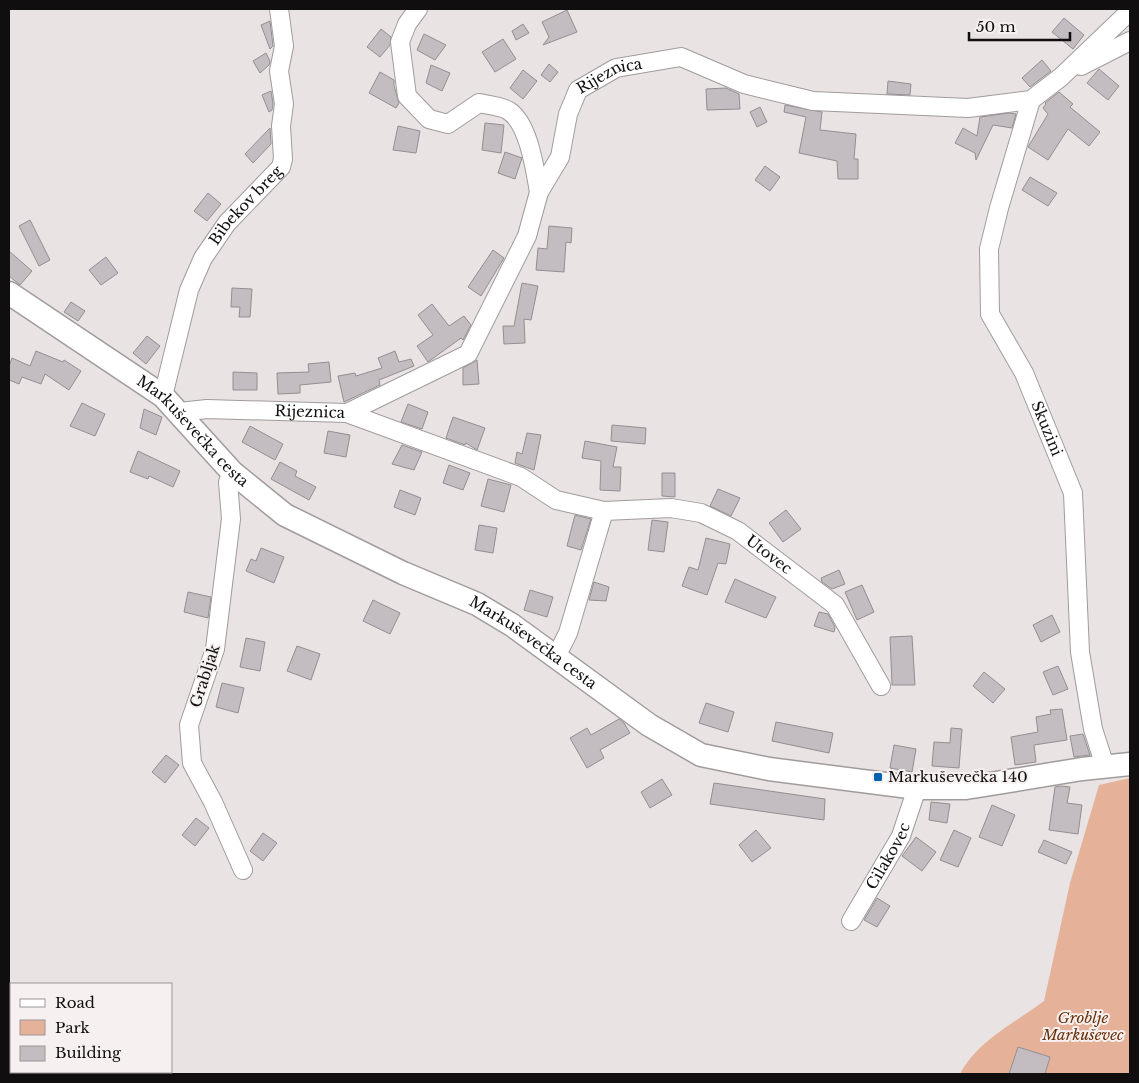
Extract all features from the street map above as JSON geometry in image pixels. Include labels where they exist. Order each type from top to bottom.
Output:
[{"type":"main road","name":"Markuševečka cesta","points":[[9,293],[171,404],[232,472],[285,515],[403,573],[478,604],[512,625],[649,726],[701,755],[769,769],[917,788],[966,788],[1104,766],[1130,764]]},
{"type":"street","name":"Bibekov breg","points":[[171,404],[189,290],[202,258],[228,223],[281,167],[283,159],[281,126],[284,104],[279,71],[284,46],[279,9]]},
{"type":"street","points":[[418,9],[407,24],[400,42],[407,96],[429,119],[448,124],[479,103],[509,111],[525,131],[533,159],[539,192]]},
{"type":"street","points":[[1031,100],[1061,77],[1130,11]]},
{"type":"street","points":[[1061,77],[1130,41]]},
{"type":"street","name":"Rijeznica","points":[[171,404],[207,410],[347,413],[468,354],[527,236],[539,192],[560,157],[568,114],[578,90],[616,68],[681,57],[744,84],[813,101],[968,108],[1031,100]]},
{"type":"street","name":"Skuzini","points":[[1031,100],[989,249],[990,314],[1024,372],[1073,493],[1080,652],[1093,730],[1104,766]]},
{"type":"street","name":"Utovec","points":[[347,413],[520,477],[556,500],[604,511],[672,508],[701,513],[738,531],[835,605],[881,686]]},
{"type":"street","name":"Grabljak","points":[[232,472],[228,482],[231,519],[216,649],[189,725],[192,763],[213,802],[243,870]]},
{"type":"street","points":[[556,657],[568,633],[604,511]]},
{"type":"street","name":"Cilakovec","points":[[852,921],[901,836],[917,788]]},
{"type":"green space","name":"Groblje Markuševec","points":[[1130,778],[1130,1074],[960,1074],[977,1051],[987,1042],[1044,1001],[1070,883],[1099,785]]},
{"type":"building","points":[[567,10],[577,32],[543,45],[549,37],[542,22]]},
{"type":"building","points":[[1064,18],[1084,35],[1073,49],[1052,32]]},
{"type":"building","points":[[270,21],[273,46],[270,49],[261,25]]},
{"type":"building","points":[[523,24],[529,33],[516,40],[512,31]]},
{"type":"building","points":[[381,29],[391,37],[390,45],[380,57],[367,47]]},
{"type":"building","points":[[424,34],[446,45],[435,60],[417,50]]},
{"type":"building","points":[[503,39],[516,59],[495,72],[482,52]]},
{"type":"building","points":[[266,53],[270,61],[269,65],[260,73],[253,61]]},
{"type":"building","points":[[1042,60],[1051,71],[1030,87],[1022,78]]},
{"type":"building","points":[[549,64],[558,72],[550,82],[541,75]]},
{"type":"building","points":[[431,65],[450,73],[442,91],[426,83]]},
{"type":"building","points":[[1099,69],[1119,86],[1108,100],[1087,83]]},
{"type":"building","points":[[523,70],[537,81],[523,99],[510,88]]},
{"type":"building","points":[[380,72],[394,80],[399,103],[396,108],[369,93]]},
{"type":"building","points":[[888,81],[911,84],[910,95],[887,94]]},
{"type":"building","points":[[726,88],[739,94],[740,109],[707,110],[706,89]]},
{"type":"building","points":[[271,91],[273,104],[272,110],[269,112],[262,95]]},
{"type":"building","points":[[1059,92],[1073,104],[1070,107],[1100,132],[1089,146],[1068,129],[1048,160],[1028,147],[1048,114],[1043,108],[1045,103]]},
{"type":"building","points":[[785,105],[822,112],[820,130],[856,134],[854,159],[858,159],[858,179],[838,179],[837,161],[799,153],[806,117],[784,112]]},
{"type":"building","points":[[760,107],[767,122],[757,127],[750,112]]},
{"type":"building","points":[[1009,113],[1016,114],[1012,128],[993,125],[976,160],[975,153],[955,143],[963,128],[977,136],[980,117]]},
{"type":"building","points":[[485,123],[504,125],[501,153],[482,150]]},
{"type":"building","points":[[398,126],[420,131],[416,153],[393,150]]},
{"type":"building","points":[[270,128],[271,144],[253,163],[245,154]]},
{"type":"building","points":[[505,152],[522,158],[515,179],[498,173]]},
{"type":"building","points":[[765,166],[780,177],[770,191],[755,180]]},
{"type":"building","points":[[1030,177],[1057,193],[1048,206],[1022,190]]},
{"type":"building","points":[[208,193],[221,204],[207,221],[194,211]]},
{"type":"building","points":[[30,220],[50,260],[39,266],[19,226]]},
{"type":"building","points":[[549,226],[572,228],[571,243],[566,242],[564,272],[536,270],[538,248],[547,249]]},
{"type":"building","points":[[493,250],[504,258],[481,296],[468,287]]},
{"type":"building","points":[[9,251],[32,271],[20,285],[9,276]]},
{"type":"building","points":[[106,257],[118,273],[101,285],[89,270]]},
{"type":"building","points":[[522,283],[538,286],[531,320],[524,319],[525,343],[504,344],[503,326],[514,326]]},
{"type":"building","points":[[232,288],[252,289],[250,317],[239,317],[240,307],[231,307]]},
{"type":"building","points":[[71,302],[85,311],[78,321],[64,312]]},
{"type":"building","points":[[432,304],[449,326],[464,316],[471,325],[463,340],[461,338],[428,362],[417,346],[433,335],[418,315]]},
{"type":"building","points":[[147,336],[160,346],[146,364],[133,353]]},
{"type":"building","points":[[36,351],[63,362],[64,360],[81,371],[69,390],[45,374],[41,384],[22,377],[19,384],[9,380],[9,366],[12,358],[30,366]]},
{"type":"building","points":[[395,351],[399,362],[411,359],[414,366],[379,380],[380,385],[344,402],[338,376],[355,373],[356,376],[382,368],[378,358]]},
{"type":"building","points":[[477,360],[479,384],[463,385],[463,368]]},
{"type":"building","points":[[329,362],[331,382],[300,385],[300,393],[278,394],[277,373],[309,372],[308,364]]},
{"type":"building","points":[[233,372],[257,373],[257,390],[233,390]]},
{"type":"building","points":[[82,403],[105,414],[95,436],[70,426]]},
{"type":"building","points":[[408,404],[428,412],[422,429],[401,422]]},
{"type":"building","points":[[144,409],[162,417],[156,435],[140,428]]},
{"type":"building","points":[[453,417],[485,428],[477,450],[466,443],[465,445],[446,438]]},
{"type":"building","points":[[612,425],[646,428],[645,444],[611,441]]},
{"type":"building","points":[[250,426],[283,444],[275,460],[242,442]]},
{"type":"building","points":[[328,431],[350,435],[346,457],[324,453]]},
{"type":"building","points":[[527,433],[541,435],[534,470],[515,463],[517,452],[522,454]]},
{"type":"building","points":[[585,441],[617,447],[613,467],[621,467],[620,491],[600,490],[601,461],[582,458]]},
{"type":"building","points":[[402,445],[422,452],[414,470],[392,464]]},
{"type":"building","points":[[138,451],[180,471],[173,487],[149,476],[148,479],[130,472]]},
{"type":"building","points":[[280,462],[297,471],[295,476],[316,487],[309,500],[271,479]]},
{"type":"building","points":[[449,465],[470,473],[463,490],[443,483]]},
{"type":"building","points":[[662,473],[675,473],[675,497],[662,496]]},
{"type":"building","points":[[488,479],[511,485],[504,512],[481,506]]},
{"type":"building","points":[[718,489],[740,498],[731,516],[710,506]]},
{"type":"building","points":[[400,490],[421,498],[415,515],[394,507]]},
{"type":"building","points":[[786,510],[801,529],[783,542],[769,523]]},
{"type":"building","points":[[575,515],[591,519],[581,550],[567,546]]},
{"type":"building","points":[[652,520],[668,522],[664,552],[648,550]]},
{"type":"building","points":[[479,525],[497,528],[493,553],[475,550]]},
{"type":"building","points":[[706,538],[730,544],[726,564],[718,563],[707,595],[682,586],[689,567],[698,570]]},
{"type":"building","points":[[261,548],[284,557],[274,583],[246,571],[251,559],[256,561]]},
{"type":"building","points":[[839,570],[845,584],[832,589],[822,582],[821,578]]},
{"type":"building","points":[[735,579],[776,597],[766,618],[725,602]]},
{"type":"building","points":[[594,582],[609,587],[606,601],[589,600]]},
{"type":"building","points":[[862,585],[874,612],[857,620],[845,592]]},
{"type":"building","points":[[530,590],[553,597],[547,617],[524,610]]},
{"type":"building","points":[[188,592],[211,597],[208,618],[184,612]]},
{"type":"building","points":[[373,600],[400,613],[390,634],[363,621]]},
{"type":"building","points":[[819,612],[828,614],[835,627],[834,632],[814,626]]},
{"type":"building","points":[[1052,615],[1060,632],[1041,642],[1033,625]]},
{"type":"building","points":[[912,636],[915,685],[892,685],[890,637]]},
{"type":"building","points":[[246,638],[265,642],[260,671],[240,667]]},
{"type":"building","points":[[297,646],[320,654],[311,680],[287,671]]},
{"type":"building","points":[[1058,666],[1068,689],[1053,695],[1043,672]]},
{"type":"building","points":[[984,672],[1005,689],[993,703],[973,686]]},
{"type":"building","points":[[222,683],[244,688],[238,713],[216,707]]},
{"type":"building","points":[[706,703],[734,712],[728,732],[699,723]]},
{"type":"building","points":[[1062,709],[1067,740],[1034,745],[1036,762],[1015,765],[1011,737],[1038,732],[1036,717],[1051,714],[1050,710]]},
{"type":"building","points":[[619,719],[630,733],[600,750],[604,758],[587,768],[570,738],[587,728],[591,735]]},
{"type":"building","points":[[776,722],[833,733],[829,753],[772,741]]},
{"type":"building","points":[[951,728],[962,729],[959,768],[932,766],[934,742],[950,743]]},
{"type":"building","points":[[1083,734],[1090,755],[1074,757],[1070,736]]},
{"type":"building","points":[[894,745],[916,749],[912,772],[890,768]]},
{"type":"building","points":[[166,755],[179,765],[165,783],[152,772]]},
{"type":"building","points":[[662,779],[672,795],[650,808],[641,792]]},
{"type":"building","points":[[714,783],[825,799],[824,820],[710,804]]},
{"type":"building","points":[[1055,787],[1070,787],[1067,803],[1082,805],[1078,834],[1049,830]]},
{"type":"building","points":[[931,802],[950,804],[947,823],[929,820]]},
{"type":"building","points":[[992,805],[1015,815],[1002,846],[979,837]]},
{"type":"building","points":[[196,818],[209,828],[195,846],[182,835]]},
{"type":"building","points":[[756,830],[771,848],[752,862],[739,845]]},
{"type":"building","points":[[954,830],[971,838],[958,867],[940,860]]},
{"type":"building","points":[[263,833],[277,843],[263,861],[250,851]]},
{"type":"building","points":[[916,837],[936,852],[922,871],[902,856]]},
{"type":"building","points":[[1044,840],[1072,852],[1066,864],[1038,852]]},
{"type":"building","points":[[877,898],[890,906],[877,927],[864,920]]},
{"type":"building","points":[[1018,1047],[1050,1057],[1045,1074],[1009,1074]]},
{"type":"place","name":"Markuševečka 140","points":[[878,777]]}]
